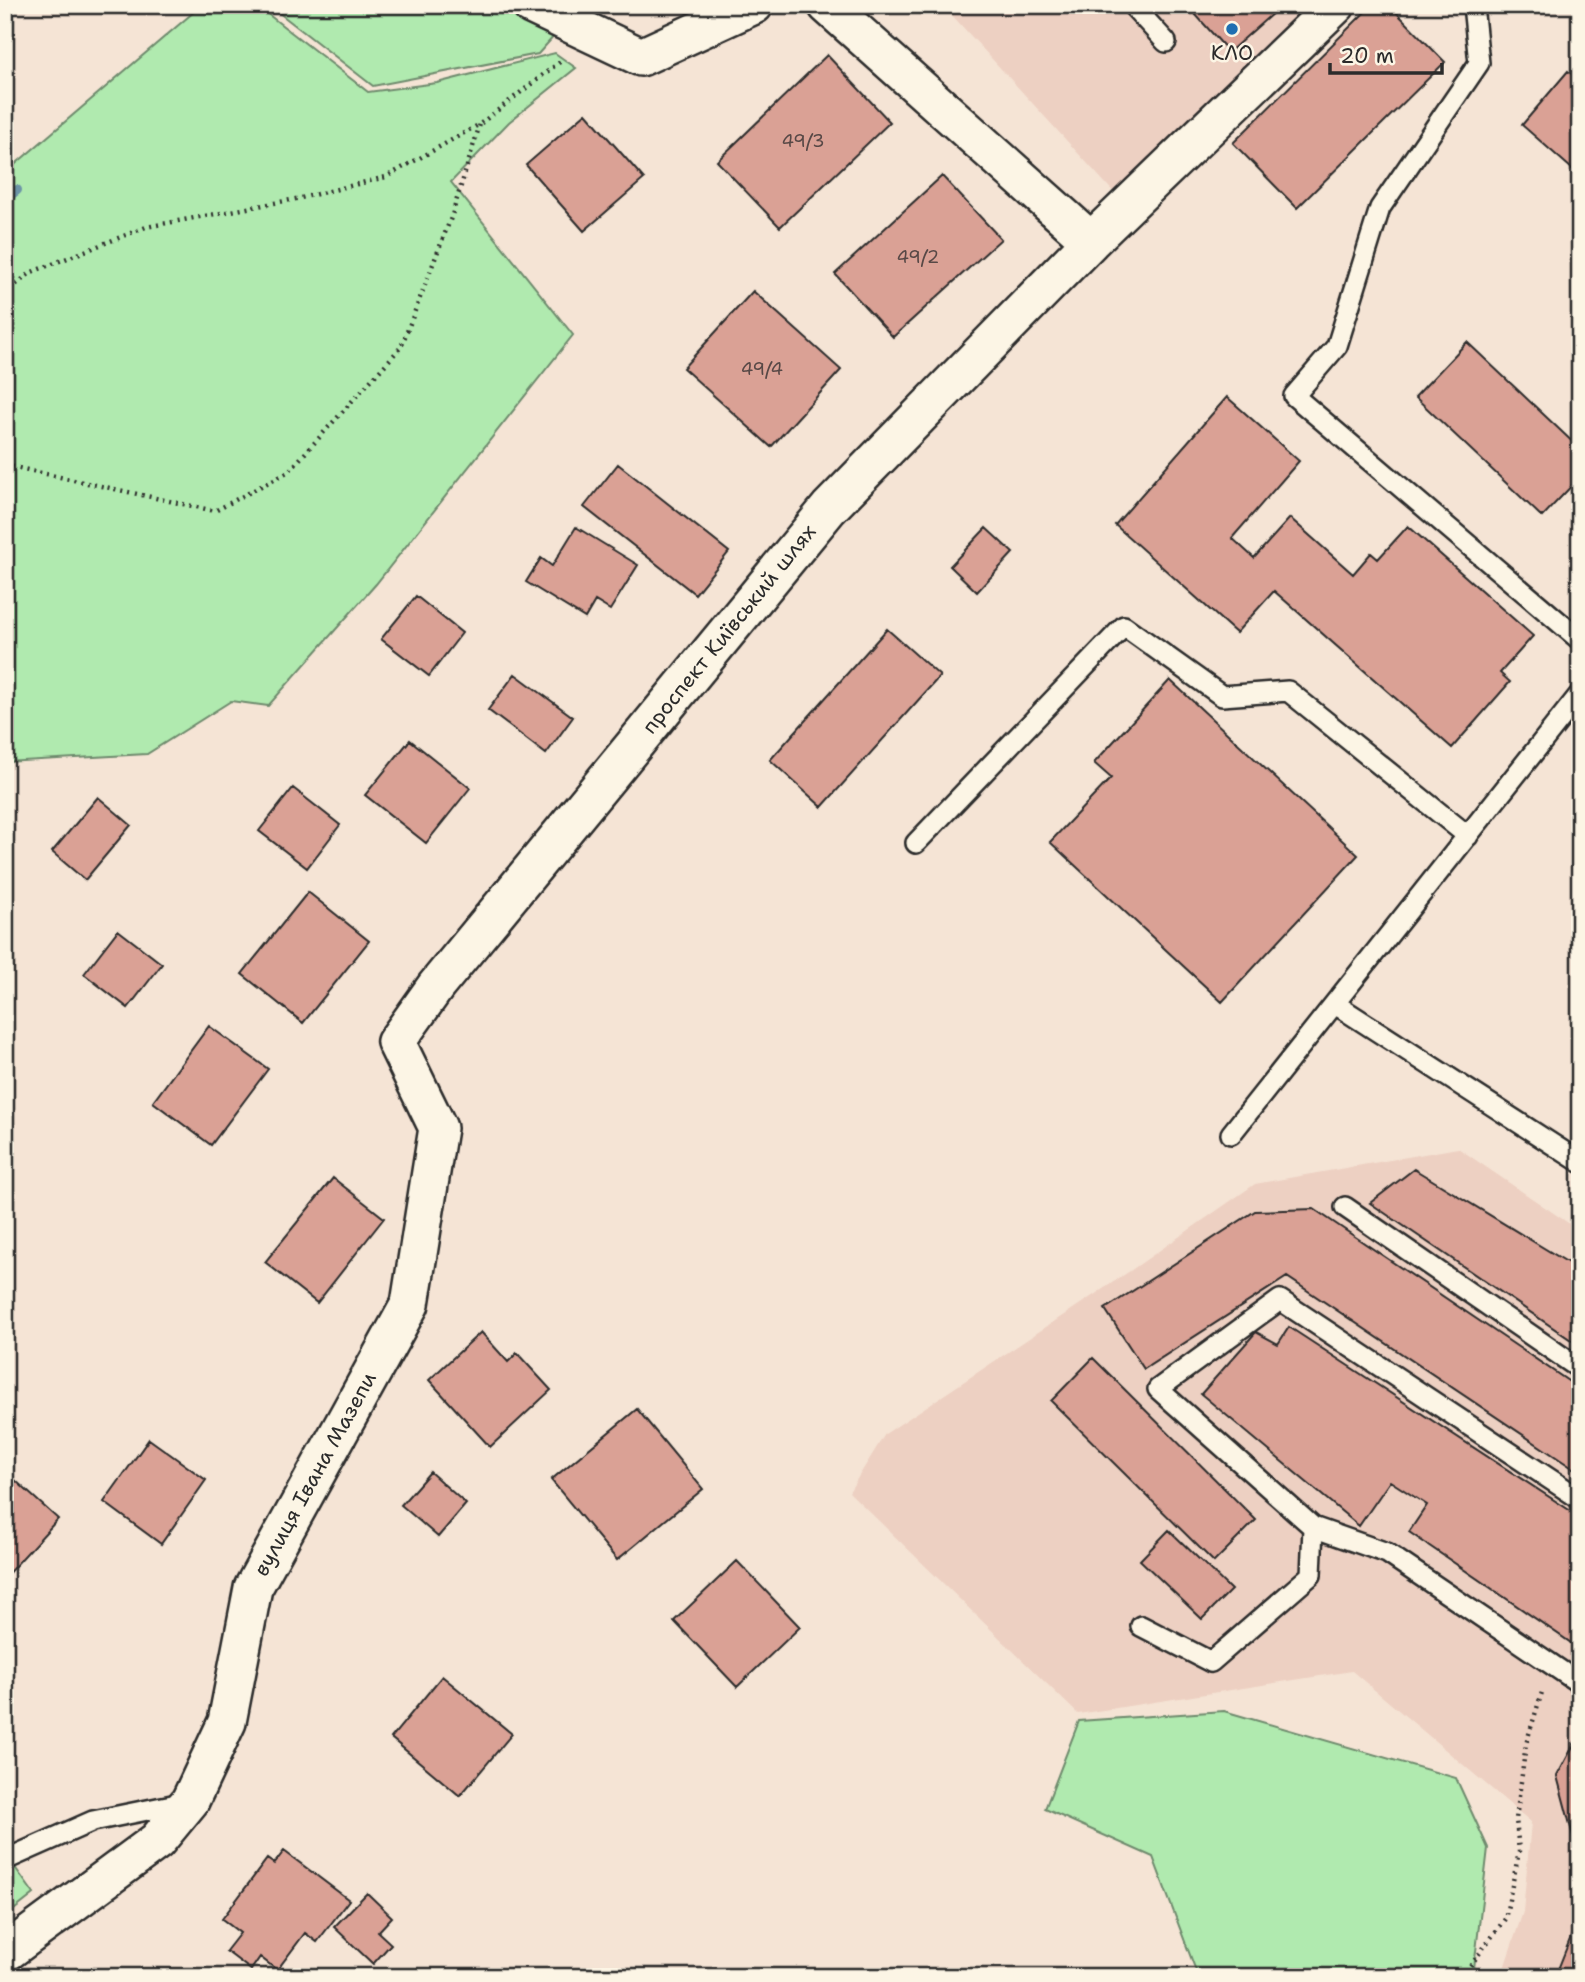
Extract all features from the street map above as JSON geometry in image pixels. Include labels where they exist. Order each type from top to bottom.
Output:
[{"type":"street","points":[[531,5],[641,57],[754,5]]},
{"type":"street","points":[[827,5],[1091,241]]},
{"type":"street","name":"проспект Київський шлях","points":[[396,1042],[436,986],[829,508],[1091,241],[1336,5]]},
{"type":"street","name":"вулиця Івана Мазепи","points":[[5,1953],[157,1841],[190,1801],[227,1722],[253,1588],[410,1304],[438,1128],[396,1042]]},
{"type":"lane","points":[[1132,5],[1166,42]]},
{"type":"lane","points":[[1474,5],[1479,62],[1380,208],[1337,346],[1294,396],[1580,640]]},
{"type":"lane","points":[[916,843],[1124,626],[1222,696],[1288,691],[1468,836]]},
{"type":"lane","points":[[1231,1134],[1580,694]]},
{"type":"lane","points":[[1335,1004],[1580,1162]]},
{"type":"lane","points":[[1345,1207],[1580,1368]]},
{"type":"lane","points":[[1579,1684],[1387,1553],[1313,1527],[1158,1389],[1280,1300],[1580,1499]]},
{"type":"lane","points":[[1142,1626],[1211,1662],[1311,1575],[1313,1527]]},
{"type":"lane","points":[[5,1860],[93,1821],[190,1801]]},
{"type":"path","points":[[5,293],[32,272],[146,227],[301,198],[386,177],[480,124],[595,35]]},
{"type":"path","points":[[5,465],[215,511],[289,471],[401,347],[452,215],[480,124]]},
{"type":"path","points":[[1462,1977],[1505,1919],[1517,1866],[1519,1852],[1516,1819],[1526,1744],[1544,1686],[1531,1650]]},
{"type":"shaded area","points":[[953,5],[1336,5],[1119,198],[950,13]]},
{"type":"shaded area","points":[[1458,1148],[1580,1231],[1580,1977],[1501,1977],[1523,1912],[1531,1822],[1352,1671],[1078,1714],[849,1492],[885,1434],[1130,1271],[1255,1184]]},
{"type":"green space","points":[[202,5],[256,5],[368,92],[437,83],[555,53],[576,68],[509,122],[451,182],[573,335],[376,584],[268,706],[231,701],[147,754],[5,762],[5,173]]},
{"type":"green space","points":[[269,5],[499,5],[556,34],[538,54],[373,86]]},
{"type":"green space","points":[[1224,1711],[1456,1778],[1488,1848],[1473,1977],[1190,1977],[1196,1971],[1153,1857],[1045,1809],[1079,1721]]},
{"type":"green space","points":[[14,1866],[34,1894],[5,1917],[5,1871]]},
{"type":"building","name":"КЛО","points":[[1187,5],[1282,5],[1229,52]]},
{"type":"building","points":[[1372,5],[1389,5],[1445,62],[1297,208],[1233,143]]},
{"type":"building","points":[[827,55],[890,122],[780,227],[717,161]]},
{"type":"building","points":[[1568,71],[1580,81],[1580,176],[1522,125]]},
{"type":"building","points":[[586,113],[644,179],[584,231],[526,165]]},
{"type":"building","points":[[942,176],[1001,239],[893,337],[835,274]]},
{"type":"building","points":[[753,291],[841,370],[771,447],[683,368]]},
{"type":"building","points":[[1467,342],[1580,449],[1580,477],[1542,517],[1415,397]]},
{"type":"building","points":[[1227,397],[1299,461],[1232,538],[1254,558],[1290,518],[1353,574],[1371,553],[1378,559],[1408,526],[1533,636],[1500,673],[1510,682],[1452,748],[1274,591],[1236,633],[1115,525]]},
{"type":"building","points":[[618,464],[729,552],[695,594],[584,507]]},
{"type":"building","points":[[576,527],[638,565],[610,610],[595,601],[585,618],[526,582],[541,558],[552,566]]},
{"type":"building","points":[[986,528],[1013,553],[977,592],[950,566]]},
{"type":"building","points":[[416,596],[462,633],[429,676],[381,639]]},
{"type":"building","points":[[887,629],[940,676],[822,807],[770,760]]},
{"type":"building","points":[[515,674],[573,717],[546,754],[488,710]]},
{"type":"building","points":[[1170,680],[1358,855],[1222,1002],[1050,842],[1111,778],[1094,763]]},
{"type":"building","points":[[410,740],[470,788],[426,843],[365,795]]},
{"type":"building","points":[[293,788],[340,825],[307,868],[259,831]]},
{"type":"building","points":[[98,797],[131,825],[85,880],[52,852]]},
{"type":"building","points":[[308,892],[369,941],[303,1023],[242,974]]},
{"type":"building","points":[[118,930],[162,964],[128,1008],[84,974]]},
{"type":"building","points":[[209,1026],[268,1069],[211,1145],[153,1102]]},
{"type":"building","points":[[1414,1169],[1580,1270],[1580,1346],[1370,1203]]},
{"type":"building","points":[[333,1178],[384,1218],[317,1303],[265,1262]]},
{"type":"building","points":[[1314,1209],[1580,1389],[1580,1473],[1287,1277],[1144,1369],[1105,1309],[1255,1211]]},
{"type":"building","points":[[1289,1327],[1580,1517],[1580,1649],[1409,1532],[1427,1505],[1390,1481],[1359,1526],[1201,1394],[1256,1332],[1278,1344]]},
{"type":"building","points":[[481,1332],[508,1362],[517,1353],[551,1390],[490,1447],[429,1380]]},
{"type":"building","points":[[1093,1358],[1256,1520],[1214,1562],[1051,1401]]},
{"type":"building","points":[[637,1409],[703,1489],[617,1560],[551,1480]]},
{"type":"building","points":[[149,1439],[206,1480],[161,1544],[104,1502]]},
{"type":"building","points":[[5,1471],[58,1519],[5,1577]]},
{"type":"building","points":[[430,1472],[466,1504],[438,1537],[401,1505]]},
{"type":"building","points":[[1169,1530],[1231,1590],[1202,1619],[1140,1560]]},
{"type":"building","points":[[737,1561],[800,1627],[737,1687],[674,1621]]},
{"type":"building","points":[[442,1676],[512,1734],[460,1796],[391,1738]]},
{"type":"building","points":[[1580,1733],[1580,1862],[1557,1776]]},
{"type":"building","points":[[284,1851],[349,1900],[317,1942],[305,1933],[277,1970],[260,1957],[251,1970],[226,1951],[240,1933],[222,1919],[267,1859],[274,1864]]},
{"type":"building","points":[[367,1893],[392,1917],[378,1932],[391,1944],[373,1964],[334,1927]]},
{"type":"building","points":[[1580,1914],[1580,1977],[1555,1977]]},
{"type":"waterway","points":[[5,199],[17,190]]},
{"type":"place","name":"КЛО","points":[[1232,29]]}]
